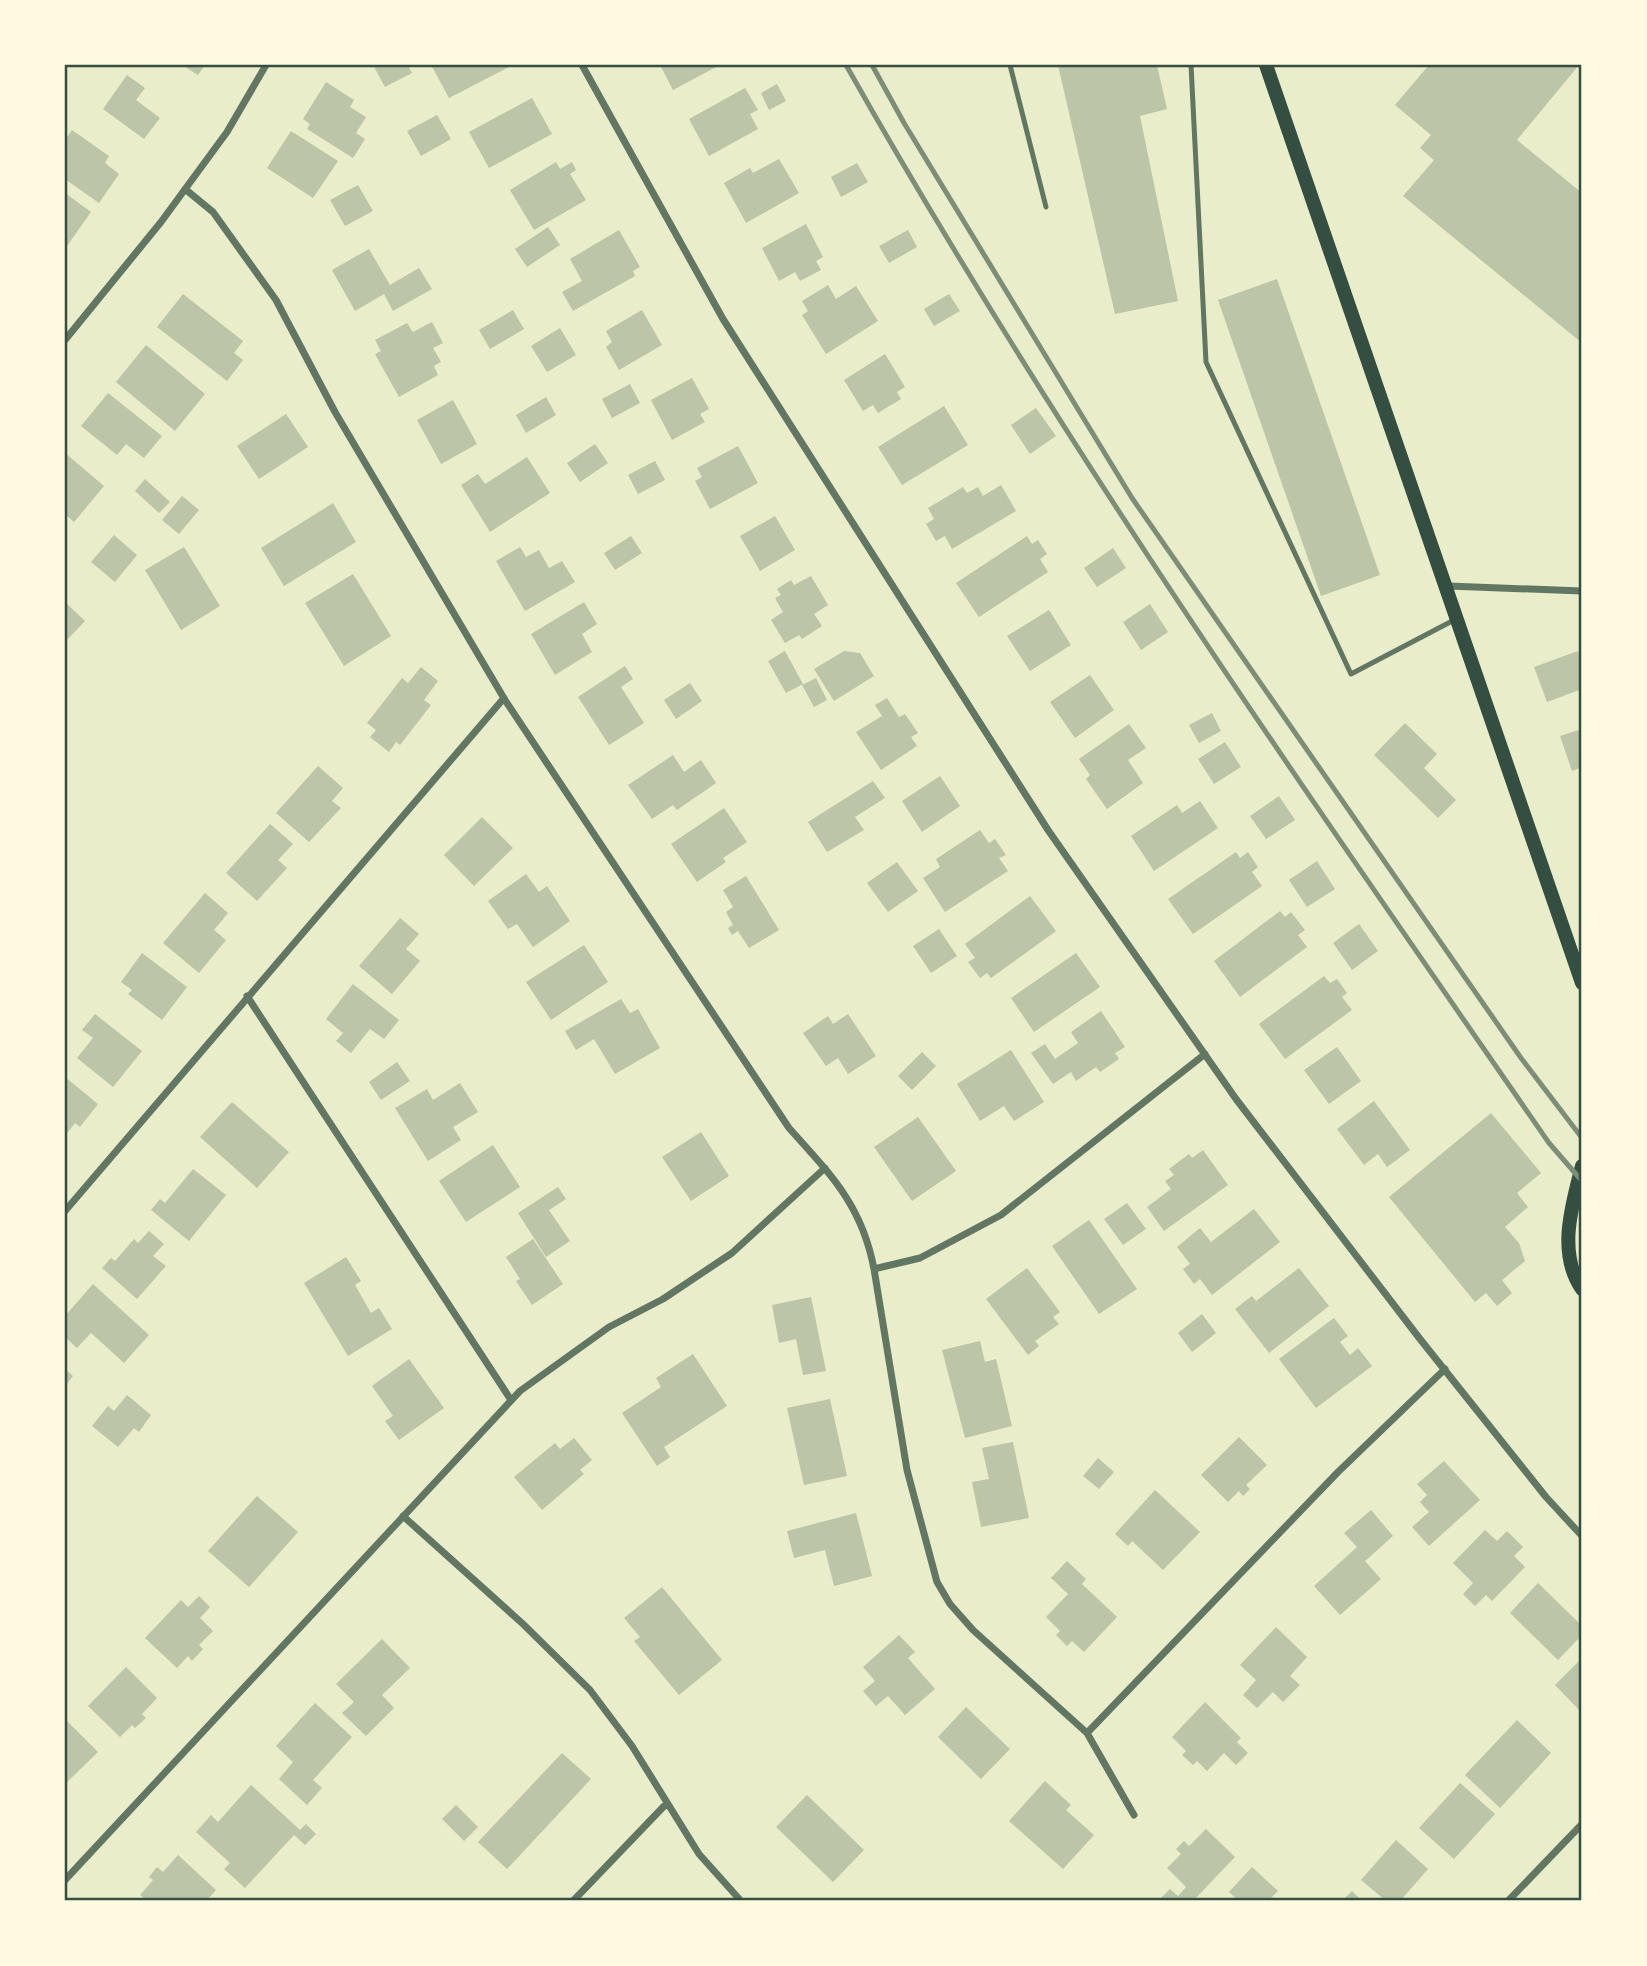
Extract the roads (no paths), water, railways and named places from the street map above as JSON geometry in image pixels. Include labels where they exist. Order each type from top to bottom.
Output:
[{"type":"main road","points":[[1266,65],[1448,586],[1582,983]]},
{"type":"main road","points":[[1582,1166],[1568,1237],[1570,1261],[1582,1289]]},
{"type":"street","points":[[66,335],[185,189],[227,132],[266,65]]},
{"type":"street","points":[[582,65],[723,319],[890,586],[1048,830],[1205,1054],[1445,1369],[1546,1497],[1582,1536]]},
{"type":"street","points":[[185,189],[214,212],[276,300],[335,412],[504,698],[789,1128],[825,1168],[858,1213],[869,1240],[878,1311],[907,1470],[926,1553],[937,1582],[950,1604],[973,1630],[1087,1733],[1134,1815]]},
{"type":"street","points":[[1448,586],[1582,591]]},
{"type":"street","points":[[65,1212],[504,698]]},
{"type":"street","points":[[247,996],[511,1400]]},
{"type":"street","points":[[874,1269],[920,1258],[1001,1215],[1205,1054]]},
{"type":"street","points":[[65,1880],[511,1400],[609,1326],[663,1299],[732,1253],[825,1168]]},
{"type":"street","points":[[1087,1733],[1338,1472],[1445,1369]]},
{"type":"street","points":[[403,1516],[590,1690],[632,1746],[699,1854],[741,1901]]},
{"type":"street","points":[[573,1901],[667,1803]]},
{"type":"street","points":[[1508,1901],[1582,1824]]},
{"type":"lane","points":[[1010,65],[1046,207]]},
{"type":"lane","points":[[1191,65],[1206,362],[1351,674],[1458,619]]},
{"type":"railway","points":[[846,65],[1011,342],[1185,612],[1549,1143],[1582,1181]]},
{"type":"railway","points":[[872,65],[904,123],[1132,498],[1521,1058],[1582,1138]]}]
